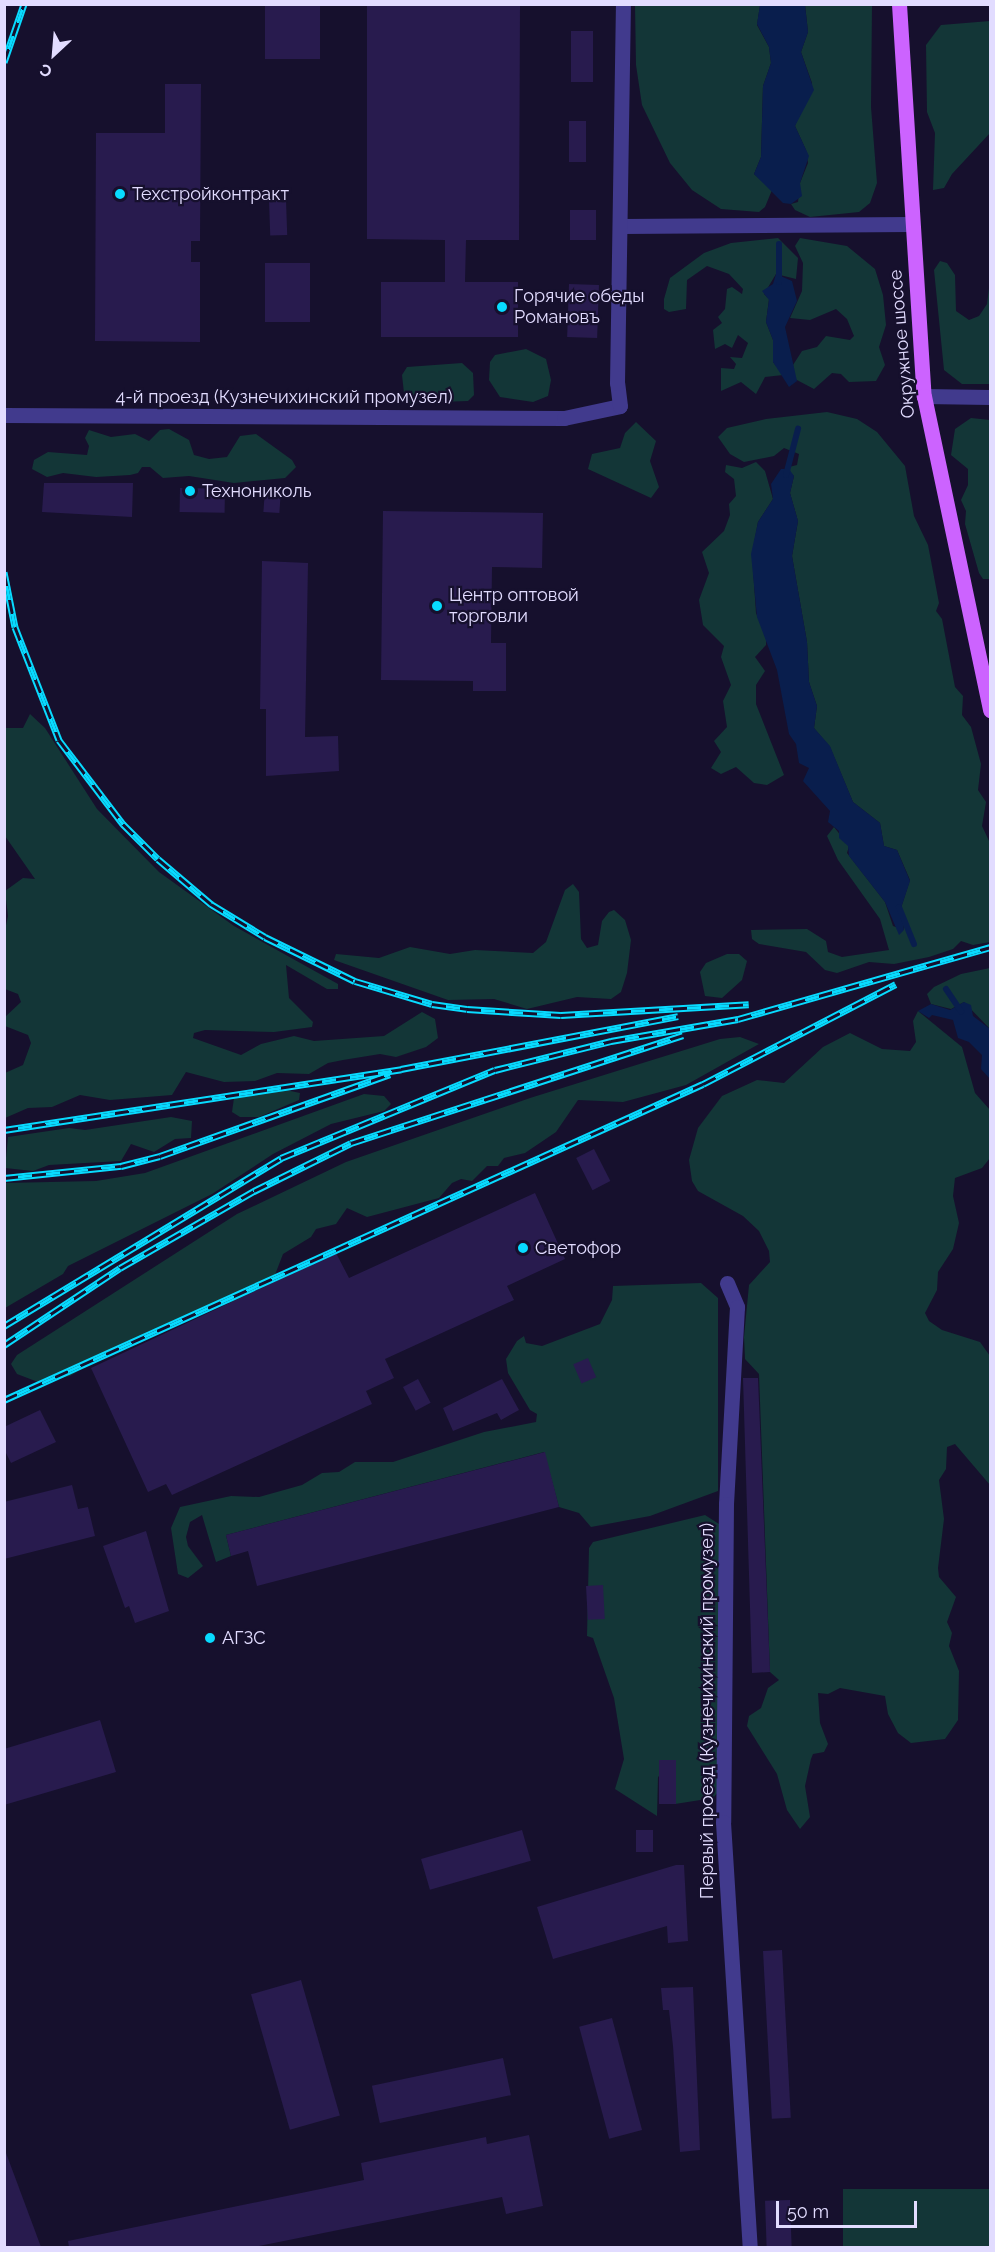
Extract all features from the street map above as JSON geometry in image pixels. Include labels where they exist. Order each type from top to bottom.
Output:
[{"type":"main road","name":"Окружное шоссе","points":[[899,4],[911,224],[924,396],[990,710]]},
{"type":"street","points":[[623,4],[622,226],[911,224]]},
{"type":"street","name":"4-й проезд (Кузнечихинский промузел)","points":[[4,415],[564,418],[620,406],[617,383],[622,226]]},
{"type":"street","points":[[924,396],[990,396]]},
{"type":"street","name":"Первый проезд (Кузнечихинский промузел)","points":[[727,1283],[737,1306],[726,1504],[723,1822],[750,2247]]},
{"type":"green space","points":[[635,5],[760,5],[757,25],[769,47],[771,63],[763,86],[761,157],[754,174],[772,190],[765,207],[759,212],[721,209],[692,190],[670,163],[642,105],[636,65]]},
{"type":"green space","points":[[805,5],[872,5],[871,107],[877,183],[870,203],[859,212],[810,217],[795,210],[791,204],[798,202],[800,183],[808,163],[806,150],[795,126],[812,83],[801,52],[808,32]]},
{"type":"green space","points":[[990,21],[990,133],[952,174],[944,188],[933,190],[935,133],[927,112],[926,45],[941,25]]},
{"type":"green space","points":[[778,238],[798,258],[796,279],[776,274],[764,294],[769,299],[766,322],[773,340],[773,362],[783,375],[765,377],[756,394],[741,382],[721,391],[721,368],[734,369],[736,364],[730,357],[742,358],[748,343],[738,335],[732,348],[725,344],[715,349],[713,330],[722,323],[718,317],[725,309],[727,289],[732,287],[742,294],[743,289],[729,274],[707,266],[687,280],[686,309],[669,312],[664,309],[664,299],[670,278],[704,253],[731,243]]},
{"type":"green space","points":[[800,238],[847,246],[875,269],[883,295],[886,325],[879,347],[885,365],[876,381],[849,382],[841,374],[832,373],[814,389],[795,379],[793,365],[802,351],[817,347],[826,336],[850,340],[854,336],[847,319],[836,309],[810,320],[790,318],[802,291],[803,263],[795,246]]},
{"type":"green space","points":[[940,261],[947,263],[955,275],[956,311],[969,320],[979,316],[987,304],[990,280],[990,384],[962,384],[944,370],[934,270]]},
{"type":"green space","points":[[526,349],[546,359],[551,380],[548,396],[533,402],[500,397],[489,380],[490,362],[495,355]]},
{"type":"green space","points":[[462,363],[473,373],[474,395],[468,401],[410,403],[404,393],[402,375],[407,367]]},
{"type":"green space","points":[[827,412],[857,419],[877,432],[905,466],[914,516],[928,545],[939,603],[936,611],[942,619],[955,687],[963,696],[962,715],[971,727],[981,764],[978,790],[986,802],[982,826],[990,843],[990,942],[973,945],[961,941],[953,949],[929,957],[894,964],[869,962],[837,973],[825,970],[806,952],[759,944],[752,939],[751,930],[807,929],[826,941],[828,952],[842,957],[889,950],[880,919],[838,860],[827,836],[834,827],[849,846],[847,853],[885,902],[893,926],[904,930],[901,908],[910,880],[897,850],[884,846],[880,823],[853,802],[830,747],[814,728],[817,706],[809,682],[807,642],[792,556],[798,521],[790,493],[794,476],[785,468],[797,465],[799,454],[784,448],[774,456],[744,462],[730,454],[718,437],[727,428],[766,419]]},
{"type":"green space","points":[[971,418],[990,420],[990,579],[983,579],[979,573],[965,524],[966,511],[961,500],[968,485],[968,469],[951,455],[955,429]]},
{"type":"green space","points":[[636,422],[656,441],[650,461],[659,487],[651,498],[588,469],[592,454],[620,448],[625,433]]},
{"type":"green space","points":[[169,429],[189,440],[194,455],[209,459],[227,457],[240,436],[256,434],[292,460],[296,467],[285,478],[234,483],[189,476],[163,478],[150,467],[142,467],[138,473],[130,475],[96,477],[63,473],[47,477],[32,469],[34,460],[48,452],[87,455],[89,446],[85,438],[89,430],[111,437],[135,434],[149,441],[160,430]]},
{"type":"green space","points":[[756,462],[765,471],[773,499],[758,522],[752,554],[756,613],[766,638],[766,645],[755,657],[765,671],[756,685],[756,704],[784,775],[767,785],[754,783],[736,767],[721,774],[711,768],[721,752],[714,741],[727,727],[723,701],[731,685],[721,657],[724,646],[703,625],[699,600],[709,573],[702,552],[724,531],[730,515],[729,504],[736,496],[734,479],[725,472],[726,465],[742,468]]},
{"type":"green space","points":[[30,714],[45,728],[97,809],[159,872],[234,926],[338,984],[338,989],[327,989],[286,965],[289,998],[313,1022],[312,1027],[274,1032],[205,1030],[194,1033],[193,1038],[241,1055],[261,1044],[294,1036],[314,1041],[384,1036],[422,1012],[435,1019],[438,1038],[426,1047],[396,1057],[380,1054],[343,1060],[328,1063],[309,1074],[277,1073],[255,1081],[224,1082],[186,1072],[172,1095],[110,1100],[80,1095],[52,1107],[28,1108],[5,1118],[5,1073],[23,1065],[31,1043],[28,1035],[5,1026],[5,1017],[21,1002],[18,994],[5,989],[5,930],[8,916],[5,891],[23,878],[35,879],[5,836],[5,728],[23,728]]},
{"type":"green space","points":[[573,884],[579,892],[581,939],[587,948],[598,945],[602,921],[609,912],[614,910],[625,920],[631,940],[627,973],[621,992],[611,999],[577,997],[527,1009],[494,999],[448,1000],[334,960],[336,954],[379,958],[410,947],[450,954],[475,950],[533,953],[546,942],[565,890]]},
{"type":"green space","points":[[727,954],[739,954],[747,961],[742,980],[722,998],[705,996],[700,972],[706,963]]},
{"type":"green space","points":[[990,968],[990,1029],[964,1002],[951,1009],[931,1004],[927,994],[934,987],[961,974]]},
{"type":"green space","points":[[918,1011],[962,1047],[975,1093],[990,1110],[990,1158],[982,1168],[955,1178],[953,1196],[959,1223],[953,1249],[938,1272],[937,1290],[925,1313],[929,1321],[942,1330],[980,1342],[990,1356],[990,1485],[955,1444],[947,1447],[946,1469],[939,1480],[944,1519],[938,1568],[939,1577],[956,1597],[947,1622],[952,1633],[949,1646],[959,1671],[958,1720],[945,1739],[911,1743],[898,1733],[888,1714],[885,1696],[840,1688],[828,1694],[818,1693],[820,1723],[828,1744],[824,1752],[813,1754],[811,1759],[805,1786],[810,1817],[800,1829],[787,1810],[777,1774],[747,1726],[749,1716],[761,1708],[768,1688],[779,1680],[770,1672],[759,1374],[745,1359],[744,1337],[749,1285],[770,1262],[769,1251],[759,1231],[743,1216],[698,1191],[692,1181],[689,1160],[698,1128],[722,1096],[757,1080],[784,1083],[823,1047],[850,1033],[882,1049],[910,1051],[916,1042],[913,1021]]},
{"type":"green space","points":[[740,1037],[759,1044],[686,1085],[623,1102],[578,1100],[556,1132],[525,1153],[504,1158],[498,1166],[487,1166],[472,1181],[461,1179],[452,1183],[439,1198],[367,1217],[347,1208],[336,1224],[316,1229],[311,1237],[283,1254],[273,1280],[237,1301],[202,1309],[123,1344],[70,1376],[38,1382],[17,1374],[11,1364],[17,1355],[237,1214],[346,1162],[530,1098],[720,1039]]},
{"type":"green space","points":[[286,1090],[300,1093],[299,1100],[259,1117],[240,1117],[232,1112],[234,1098]]},
{"type":"green space","points":[[364,1094],[384,1096],[391,1104],[384,1111],[331,1124],[273,1154],[212,1194],[68,1266],[63,1274],[5,1308],[5,1183],[96,1181],[145,1173]]},
{"type":"green space","points":[[171,1117],[192,1121],[191,1138],[175,1139],[154,1152],[131,1144],[121,1161],[49,1165],[33,1171],[5,1168],[8,1137],[69,1128],[85,1130]]},
{"type":"green space","points":[[701,1283],[718,1298],[718,1491],[650,1516],[591,1527],[579,1513],[559,1507],[544,1452],[226,1535],[231,1556],[216,1562],[202,1515],[190,1522],[186,1537],[188,1546],[203,1566],[188,1578],[178,1574],[171,1528],[180,1507],[231,1496],[259,1497],[302,1485],[322,1473],[339,1472],[355,1462],[393,1462],[484,1432],[536,1422],[537,1414],[530,1410],[508,1373],[506,1359],[517,1341],[524,1336],[526,1343],[542,1346],[600,1324],[612,1300],[613,1286]]},
{"type":"green space","points":[[705,1515],[719,1524],[719,1791],[713,1798],[675,1804],[676,1761],[658,1777],[657,1816],[615,1789],[624,1759],[614,1698],[593,1638],[587,1636],[589,1548],[593,1542]]},
{"type":"green space","points":[[843,2189],[990,2189],[990,2247],[843,2247]]},
{"type":"water","points":[[760,5],[805,5],[808,32],[801,52],[814,90],[795,126],[809,156],[800,183],[802,196],[791,204],[783,203],[754,174],[761,157],[763,86],[771,63],[769,47],[757,24]]},
{"type":"water","points":[[776,274],[792,281],[797,301],[785,327],[797,381],[789,387],[773,362],[773,340],[766,322],[769,300],[762,291],[773,284]]},
{"type":"water","points":[[781,469],[789,469],[794,476],[790,493],[798,521],[792,556],[807,642],[809,682],[817,706],[814,728],[830,746],[853,802],[880,823],[884,846],[897,850],[910,881],[901,908],[904,930],[899,935],[885,902],[849,856],[848,846],[839,838],[839,831],[828,822],[830,811],[803,781],[809,768],[799,763],[796,744],[789,734],[777,670],[757,617],[751,554],[758,522],[773,499],[771,484]]},
{"type":"water","points":[[964,1002],[971,1005],[973,1016],[990,1029],[990,1079],[981,1069],[982,1055],[969,1042],[958,1038],[953,1020],[932,1015],[929,1018],[918,1011],[931,1004],[950,1010]]},
{"type":"building","points":[[265,4],[320,4],[320,59],[265,59]]},
{"type":"building","points":[[367,4],[520,4],[519,240],[466,240],[465,282],[518,282],[518,337],[381,337],[381,282],[445,282],[445,240],[367,239]]},
{"type":"building","points":[[571,31],[593,31],[593,82],[571,82]]},
{"type":"building","points":[[165,84],[201,84],[200,241],[191,241],[191,262],[200,262],[200,342],[95,341],[96,133],[165,133]]},
{"type":"building","points":[[569,121],[586,121],[586,162],[569,162]]},
{"type":"building","points":[[286,200],[287,235],[270,236],[269,201]]},
{"type":"building","points":[[570,210],[596,210],[596,240],[570,240]]},
{"type":"building","points":[[265,263],[310,263],[310,322],[265,322]]},
{"type":"building","points":[[569,284],[599,285],[597,338],[567,337]]},
{"type":"building","points":[[44,483],[133,483],[132,517],[42,512]]},
{"type":"building","points":[[180,488],[225,489],[225,513],[180,512]]},
{"type":"building","points":[[265,489],[281,490],[279,513],[263,512]]},
{"type":"building","name":"Центр оптовой торговли","points":[[383,511],[543,513],[542,568],[492,567],[491,643],[506,643],[506,691],[473,691],[473,681],[381,680]]},
{"type":"building","points":[[262,561],[308,563],[305,737],[338,736],[339,771],[266,776],[266,709],[260,709]]},
{"type":"building","points":[[594,1149],[610,1181],[593,1190],[576,1158]]},
{"type":"building","points":[[535,1193],[565,1259],[507,1286],[514,1300],[385,1359],[394,1378],[366,1391],[372,1404],[172,1495],[166,1484],[148,1492],[91,1368],[336,1253],[349,1278]]},
{"type":"building","points":[[588,1358],[596,1377],[581,1384],[573,1364]]},
{"type":"building","points":[[743,1378],[758,1378],[770,1672],[752,1673]]},
{"type":"building","points":[[418,1379],[431,1403],[416,1411],[403,1387]]},
{"type":"building","points":[[502,1379],[519,1410],[501,1420],[497,1413],[453,1431],[443,1408]]},
{"type":"building","points":[[40,1410],[56,1442],[11,1463],[4,1449],[4,1427]]},
{"type":"building","points":[[545,1452],[559,1507],[257,1586],[248,1551],[231,1556],[226,1535]]},
{"type":"building","points":[[72,1485],[78,1509],[88,1507],[95,1536],[4,1559],[4,1502]]},
{"type":"building","points":[[146,1531],[169,1611],[135,1623],[129,1606],[125,1608],[103,1546]]},
{"type":"building","points":[[603,1585],[605,1619],[588,1620],[586,1586]]},
{"type":"building","points":[[100,1720],[116,1772],[4,1805],[4,1749]]},
{"type":"building","points":[[659,1760],[676,1760],[676,1804],[659,1804]]},
{"type":"building","points":[[522,1830],[531,1861],[430,1890],[421,1859]]},
{"type":"building","points":[[636,1830],[653,1830],[653,1852],[636,1852]]},
{"type":"building","points":[[676,1865],[684,1865],[688,1941],[668,1943],[667,1926],[553,1959],[537,1907]]},
{"type":"building","points":[[782,1950],[791,2118],[772,2119],[763,1951]]},
{"type":"building","points":[[301,1980],[340,2116],[290,2130],[251,1994]]},
{"type":"building","points":[[693,1987],[700,2150],[680,2152],[669,2010],[663,2010],[661,1988]]},
{"type":"building","points":[[612,2018],[642,2130],[609,2139],[579,2027]]},
{"type":"building","points":[[503,2058],[511,2095],[380,2123],[372,2086]]},
{"type":"building","points":[[529,2135],[543,2206],[506,2214],[502,2197],[254,2247],[69,2247],[68,2241],[364,2180],[361,2163],[486,2137],[487,2144]]},
{"type":"building","points":[[4,2153],[6,2153],[41,2247],[4,2247]]},
{"type":"building","points":[[790,2200],[792,2247],[767,2248],[765,2201]]},
{"type":"waterway","points":[[779,244],[779,282]]},
{"type":"waterway","points":[[786,475],[798,429]]},
{"type":"waterway","points":[[899,907],[914,944]]},
{"type":"waterway","points":[[946,989],[961,1011]]},
{"type":"railway","points":[[4,62],[24,4]]},
{"type":"railway","points":[[4,572],[15,627],[59,740],[123,824],[158,859],[211,904],[265,937],[355,981],[432,1004],[467,1009],[561,1015],[749,1004]]},
{"type":"railway","points":[[4,1326],[281,1158],[495,1070],[611,1041],[738,1019],[990,947]]},
{"type":"railway","points":[[4,1400],[703,1084],[896,984]]},
{"type":"railway","points":[[4,1130],[401,1069],[678,1016]]},
{"type":"railway","points":[[4,1345],[120,1268],[254,1191],[351,1143],[683,1035]]},
{"type":"railway","points":[[4,1178],[121,1166],[160,1156],[390,1074]]},
{"type":"place","name":"Техстройконтракт","points":[[120,194]]},
{"type":"place","name":"Горячие обеды Романовъ","points":[[502,307]]},
{"type":"place","name":"Технониколь","points":[[190,491]]},
{"type":"place","name":"Центр оптовой торговли","points":[[437,606]]},
{"type":"place","name":"Светофор","points":[[523,1248]]},
{"type":"place","name":"АГЗС","points":[[210,1638]]}]
